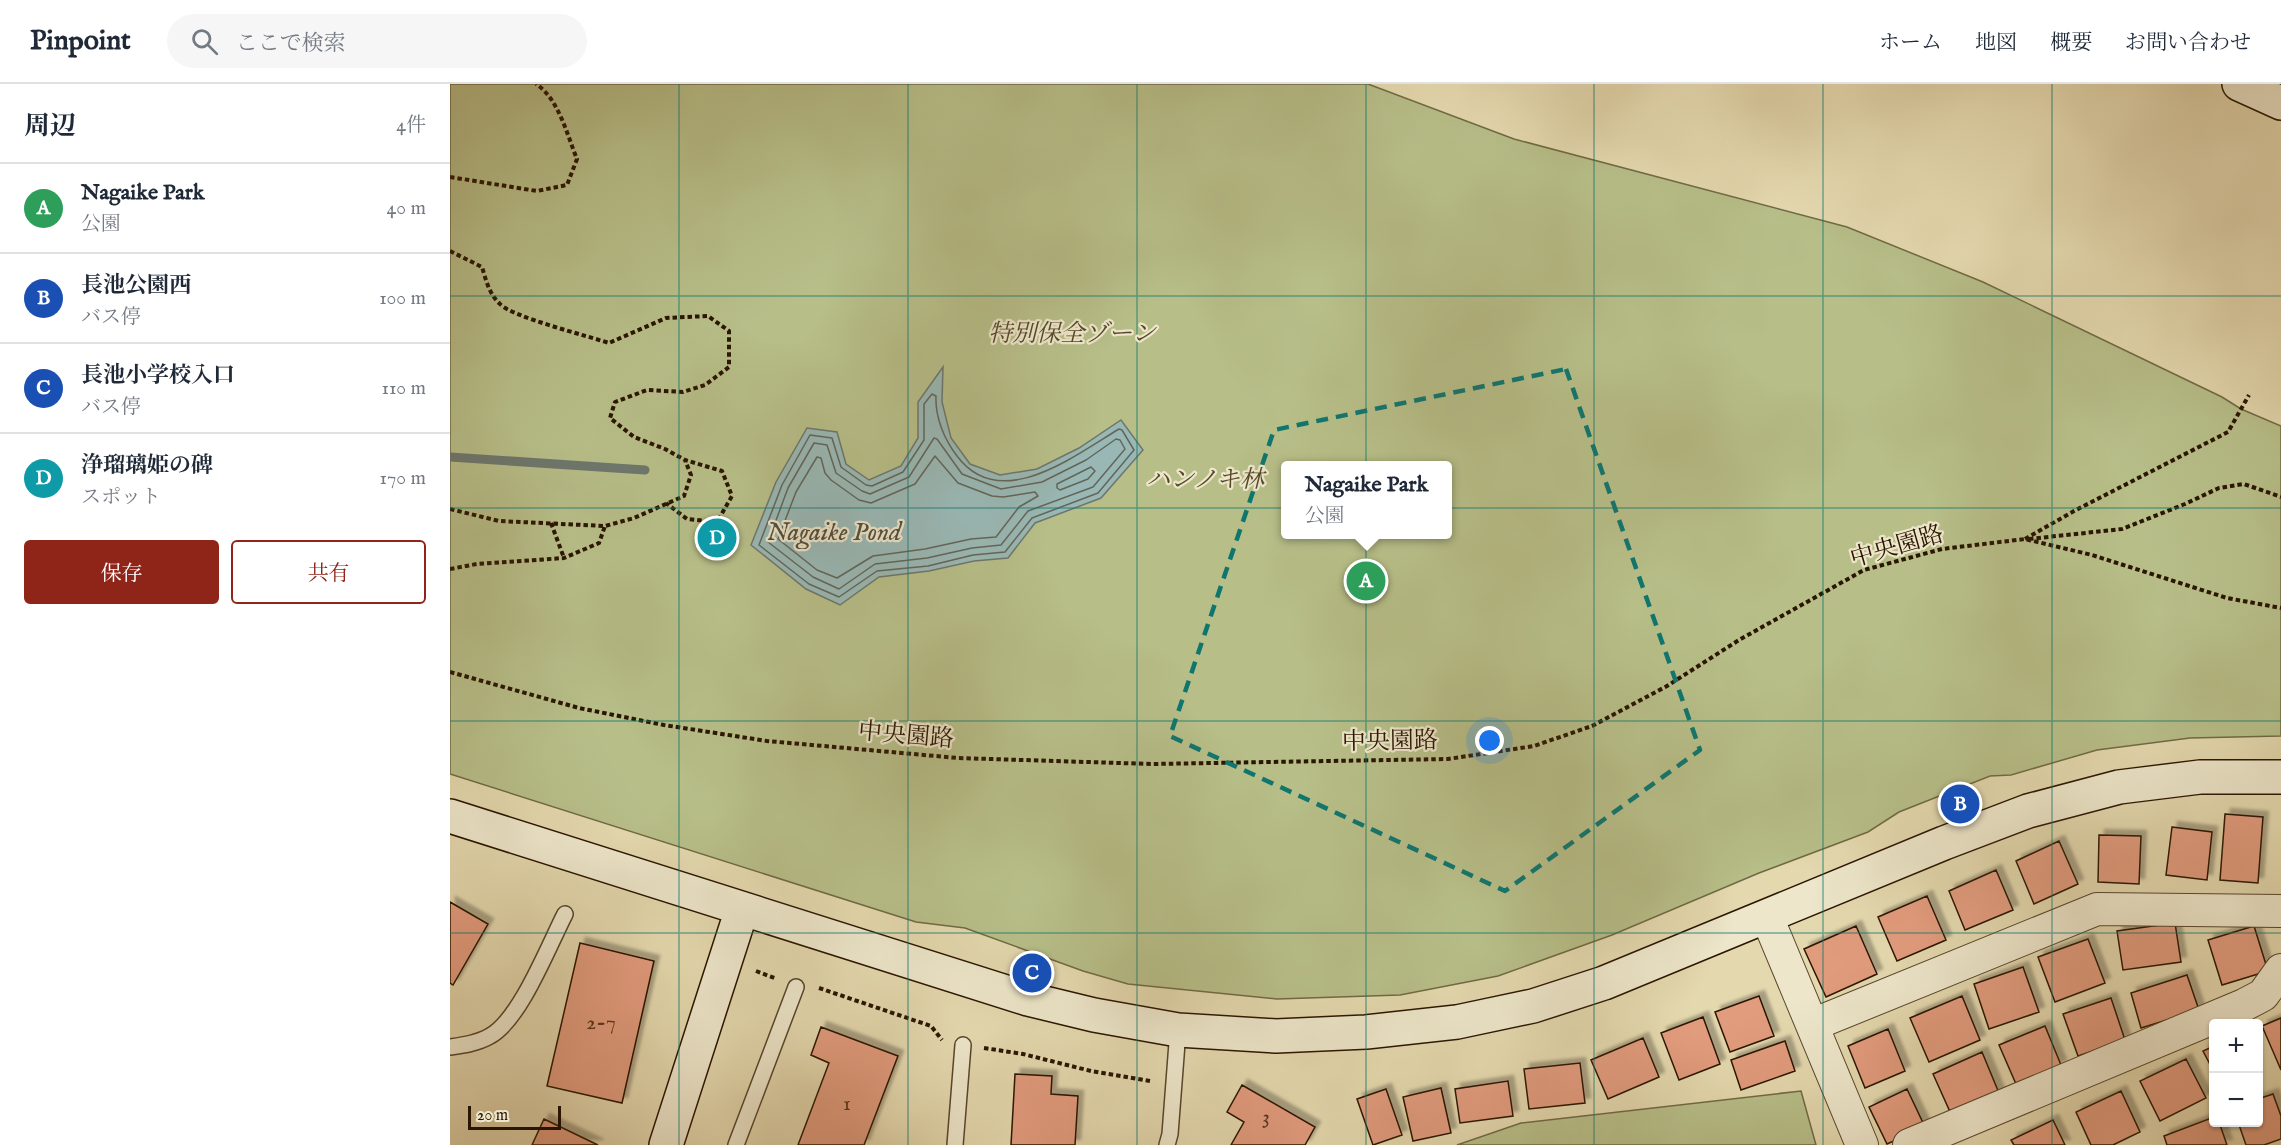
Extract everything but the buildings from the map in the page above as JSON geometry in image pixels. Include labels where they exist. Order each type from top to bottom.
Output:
[{"type":"street","points":[[2239,84],[2281,103]]},
{"type":"street","points":[[450,816],[1028,999],[1094,1015],[1178,1030],[1276,1036],[1366,1032],[1457,1022],[1533,1006],[1604,983],[2028,811],[2119,787],[2200,777],[2281,777]]},
{"type":"street","points":[[666,1145],[742,909]]},
{"type":"street","points":[[1812,1025],[2097,909],[2281,911]]},
{"type":"street","points":[[1767,917],[1862,1145]]},
{"type":"street","points":[[1909,1145],[2244,1005],[2263,994],[2281,970]]},
{"type":"lane","points":[[450,1047],[470,1044],[492,1035],[506,1022],[518,1008],[565,914]]},
{"type":"lane","points":[[736,1145],[796,987]]},
{"type":"lane","points":[[1167,1145],[1178,1030]]},
{"type":"lane","points":[[955,1145],[963,1046]]},
{"type":"path","points":[[450,177],[537,191],[567,185],[577,159],[546,90],[536,84]]},
{"type":"path","points":[[450,251],[482,267],[490,291],[501,306],[530,318],[609,343],[666,318],[708,316],[729,332],[729,368],[705,385],[682,392],[647,390],[615,402],[610,418],[634,437],[665,449],[685,460],[722,471],[732,496],[717,522],[687,519],[666,503]]},
{"type":"path","points":[[2025,539],[2074,511],[2228,432],[2250,395]]},
{"type":"path","points":[[450,508],[499,521],[605,526],[634,518],[684,496],[691,475],[685,460]]},
{"type":"path","points":[[2025,539],[2122,529],[2219,488],[2244,484],[2281,497]]},
{"type":"path","points":[[551,524],[564,558]]},
{"type":"path","points":[[450,569],[477,564],[564,558],[599,543],[605,526]]},
{"type":"path","name":"中央園路","points":[[450,672],[579,708],[664,725],[767,741],[946,757],[1152,764],[1448,759],[1534,746],[1592,726],[1667,686],[1739,640],[1864,570],[1942,549],[2025,539],[2092,555],[2227,598],[2281,608]]},
{"type":"path","points":[[747,968],[796,987],[798,981],[932,1026],[941,1040],[963,1046],[1023,1054],[1091,1071],[1173,1085]]},
{"type":"highlighted area","points":[[1566,369],[1700,750],[1505,891],[1170,736],[1274,430]]},
{"type":"green space","points":[[450,84],[1368,84],[1514,139],[1847,227],[1983,282],[2222,397],[2241,409],[2281,426],[2281,736],[2190,738],[2097,750],[2011,775],[1990,776],[1899,812],[1868,832],[1759,873],[1612,935],[1498,976],[1400,995],[1277,999],[1128,984],[1083,971],[965,928],[916,922],[450,774]]},
{"type":"green space","points":[[1801,1091],[1816,1145],[1457,1145],[1521,1123]]},
{"type":"water","name":"Nagaike Pond","points":[[943,367],[942,402],[951,438],[970,464],[1000,475],[1037,469],[1079,448],[1121,420],[1143,450],[1101,498],[1035,523],[1008,558],[974,561],[929,571],[879,577],[840,605],[806,589],[751,545],[776,482],[807,428],[837,432],[846,464],[869,480],[901,466],[918,438],[918,402]]},
{"type":"waterway","points":[[450,457],[645,470]]},
{"type":"place","name":"浄瑠璃姫の碑","points":[[717,538]]},
{"type":"place","name":"Nagaike Park","points":[[1366,581]]},
{"type":"place","name":"長池公園西","points":[[1960,804]]},
{"type":"place","name":"長池小学校入口","points":[[1032,973]]},
{"type":"park label","name":"特別保全ゾーン","points":[[1072,334]]},
{"type":"park label","name":"ハンノキ林","points":[[1205,480]]}]
